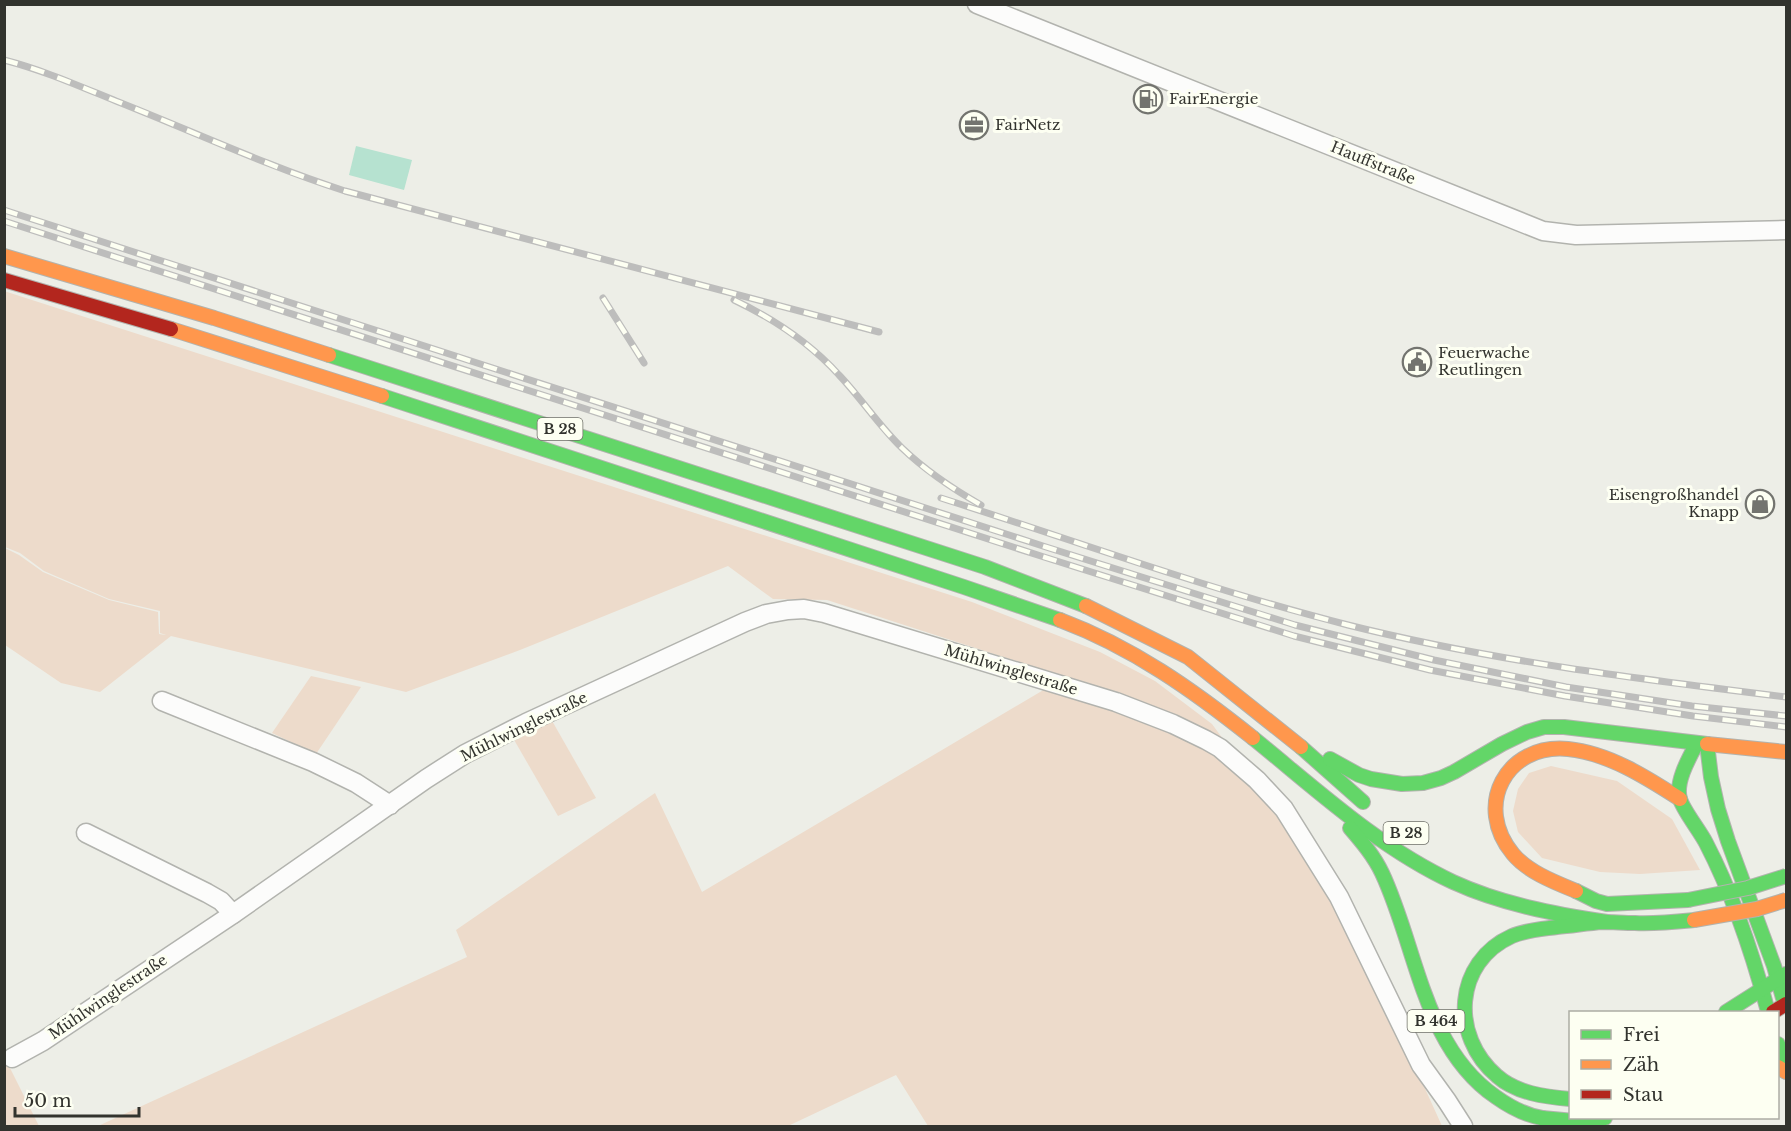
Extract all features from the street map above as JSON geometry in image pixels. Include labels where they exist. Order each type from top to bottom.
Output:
[{"type":"main road","name":"B 28","points":[[4,256],[312,349],[985,567],[1093,609],[1188,657],[1304,750],[1371,808]]},
{"type":"main road","name":"B 28","points":[[4,280],[206,340],[414,406],[947,582],[1079,628],[1136,656],[1190,688],[1317,792],[1396,849],[1436,873],[1507,903],[1556,915],[1607,922],[1654,923],[1694,920],[1757,909],[1786,900]]},
{"type":"main road","points":[[1304,750],[1331,760],[1363,777],[1387,782],[1413,783],[1439,779],[1510,740],[1540,728],[1555,726],[1786,752]]},
{"type":"main road","points":[[1680,799],[1681,775],[1702,743]]},
{"type":"main road","points":[[1702,743],[1725,832],[1783,977],[1786,1006]]},
{"type":"main road","points":[[1602,903],[1556,882],[1523,863],[1513,854],[1499,830],[1494,808],[1498,786],[1510,768],[1528,756],[1551,749],[1572,750],[1599,757],[1636,772],[1680,799],[1706,842],[1733,903],[1757,970],[1768,1011]]},
{"type":"main road","name":"B 464","points":[[1317,792],[1366,847],[1383,873],[1438,1028],[1455,1059],[1472,1079],[1494,1097],[1542,1122],[1568,1124],[1600,1119]]},
{"type":"main road","points":[[1550,896],[1602,903],[1688,900],[1737,890],[1786,876]]},
{"type":"main road","points":[[1569,1099],[1523,1090],[1497,1075],[1477,1054],[1470,1042],[1464,1015],[1464,1000],[1474,969],[1496,945],[1511,937],[1538,929],[1607,922]]},
{"type":"main road","points":[[1728,1011],[1783,977]]},
{"type":"main road","points":[[1779,1046],[1786,1064]]},
{"type":"street","name":"Hauffstraße","points":[[977,4],[1543,231],[1576,235],[1786,230]]},
{"type":"street","name":"Mühlwinglestraße","points":[[12,1058],[43,1041],[233,914],[436,773],[486,742],[766,614],[804,609],[862,624],[1116,702],[1206,740],[1233,758],[1284,808],[1339,897],[1422,1065],[1463,1126]]},
{"type":"street","points":[[162,701],[313,762],[372,792],[390,805]]},
{"type":"street","points":[[86,833],[207,893],[221,901],[233,914]]},
{"type":"street","points":[[1542,1122],[1546,1096]]},
{"type":"shaded area","points":[[356,146],[412,160],[404,190],[349,175]]},
{"type":"shaded area","points":[[4,291],[972,602],[1100,652],[1155,681],[1212,724],[1223,739],[1174,716],[1118,694],[827,600],[773,599],[728,566],[520,650],[406,692],[171,636],[100,692],[61,683],[5,645],[5,548],[43,572],[109,600],[158,612],[159,634],[166,635],[160,633],[160,611],[109,599],[44,571],[20,553],[5,547]]},
{"type":"shaded area","points":[[311,676],[361,687],[316,754],[272,733]]},
{"type":"shaded area","points":[[1057,682],[1172,726],[1254,780],[1338,897],[1442,1126],[928,1126],[896,1075],[788,1126],[98,1126],[467,957],[456,930],[655,793],[702,892]]},
{"type":"shaded area","points":[[551,719],[596,798],[558,816],[513,738]]},
{"type":"shaded area","points":[[1551,766],[1617,781],[1672,819],[1700,870],[1640,874],[1600,872],[1542,858],[1518,832],[1513,811],[1518,789],[1529,773]]},
{"type":"shaded area","points":[[5,1058],[39,1126],[5,1126]]},
{"type":"railway","points":[[4,60],[61,79],[258,159],[345,191],[879,332]]},
{"type":"railway","points":[[4,210],[1046,547],[1295,625],[1434,660],[1566,687],[1692,706],[1786,716]]},
{"type":"railway","points":[[4,221],[1294,636],[1430,670],[1565,696],[1693,716],[1786,727]]},
{"type":"railway","points":[[603,298],[644,363]]},
{"type":"railway","points":[[734,300],[776,323],[816,352],[902,448],[940,479],[981,505]]},
{"type":"railway","points":[[941,498],[1194,581],[1296,611],[1402,638],[1511,659],[1621,676],[1786,697]]},
{"type":"traffic: fast","points":[[329,355],[985,567],[1086,606]]},
{"type":"traffic: fast","points":[[382,396],[1060,620]]},
{"type":"traffic: fast","points":[[1330,759],[1359,775],[1402,784],[1423,783],[1441,778],[1502,744],[1544,727],[1564,727],[1707,744]]},
{"type":"traffic: fast","points":[[1253,738],[1373,835],[1425,868],[1471,890],[1509,902],[1548,912],[1607,922]]},
{"type":"traffic: fast","points":[[1697,743],[1681,778],[1680,799],[1706,843],[1725,883],[1748,945],[1767,1008]]},
{"type":"traffic: fast","points":[[1707,744],[1718,809],[1774,966],[1783,998]]},
{"type":"traffic: fast","points":[[1301,747],[1363,802]]},
{"type":"traffic: fast","points":[[1350,828],[1372,855],[1382,873],[1425,994],[1437,1024],[1452,1051],[1472,1076],[1496,1097],[1518,1110],[1542,1118]]},
{"type":"traffic: fast","points":[[1688,900],[1748,888],[1786,876]]},
{"type":"traffic: fast","points":[[1576,891],[1607,904],[1688,900]]},
{"type":"traffic: fast","points":[[1569,1099],[1541,1095],[1513,1086],[1497,1076],[1482,1060],[1471,1041],[1466,1021],[1465,1001],[1469,981],[1479,963],[1493,948],[1512,936],[1529,931],[1603,922],[1650,923],[1694,920]]},
{"type":"traffic: fast","points":[[1728,1011],[1786,974]]},
{"type":"traffic: fast","points":[[1779,1046],[1786,1064]]},
{"type":"traffic: fast","points":[[1542,1118],[1574,1121],[1595,1119]]},
{"type":"traffic: slow","points":[[4,256],[214,318],[329,355]]},
{"type":"traffic: slow","points":[[171,329],[382,396]]},
{"type":"traffic: slow","points":[[1086,606],[1188,657],[1301,747]]},
{"type":"traffic: slow","points":[[1060,620],[1112,643],[1161,671],[1208,703],[1253,738]]},
{"type":"traffic: slow","points":[[1707,744],[1786,752]]},
{"type":"traffic: slow","points":[[1576,891],[1526,866],[1513,854],[1501,835],[1496,816],[1496,798],[1502,781],[1513,767],[1528,756],[1546,750],[1583,751],[1626,767],[1680,799]]},
{"type":"traffic: slow","points":[[1694,920],[1757,909],[1786,900]]},
{"type":"traffic: slow","points":[[1779,1068],[1786,1072]]},
{"type":"traffic: jam","points":[[4,280],[171,329]]},
{"type":"traffic: jam","points":[[1775,1011],[1786,1004]]},
{"type":"place","name":"FairEnergie","points":[[1148,99]]},
{"type":"place","name":"FairNetz","points":[[974,125]]},
{"type":"place","name":"Feuerwache Reutlingen","points":[[1417,362]]},
{"type":"place","name":"Eisengroßhandel Knapp","points":[[1760,504]]}]
